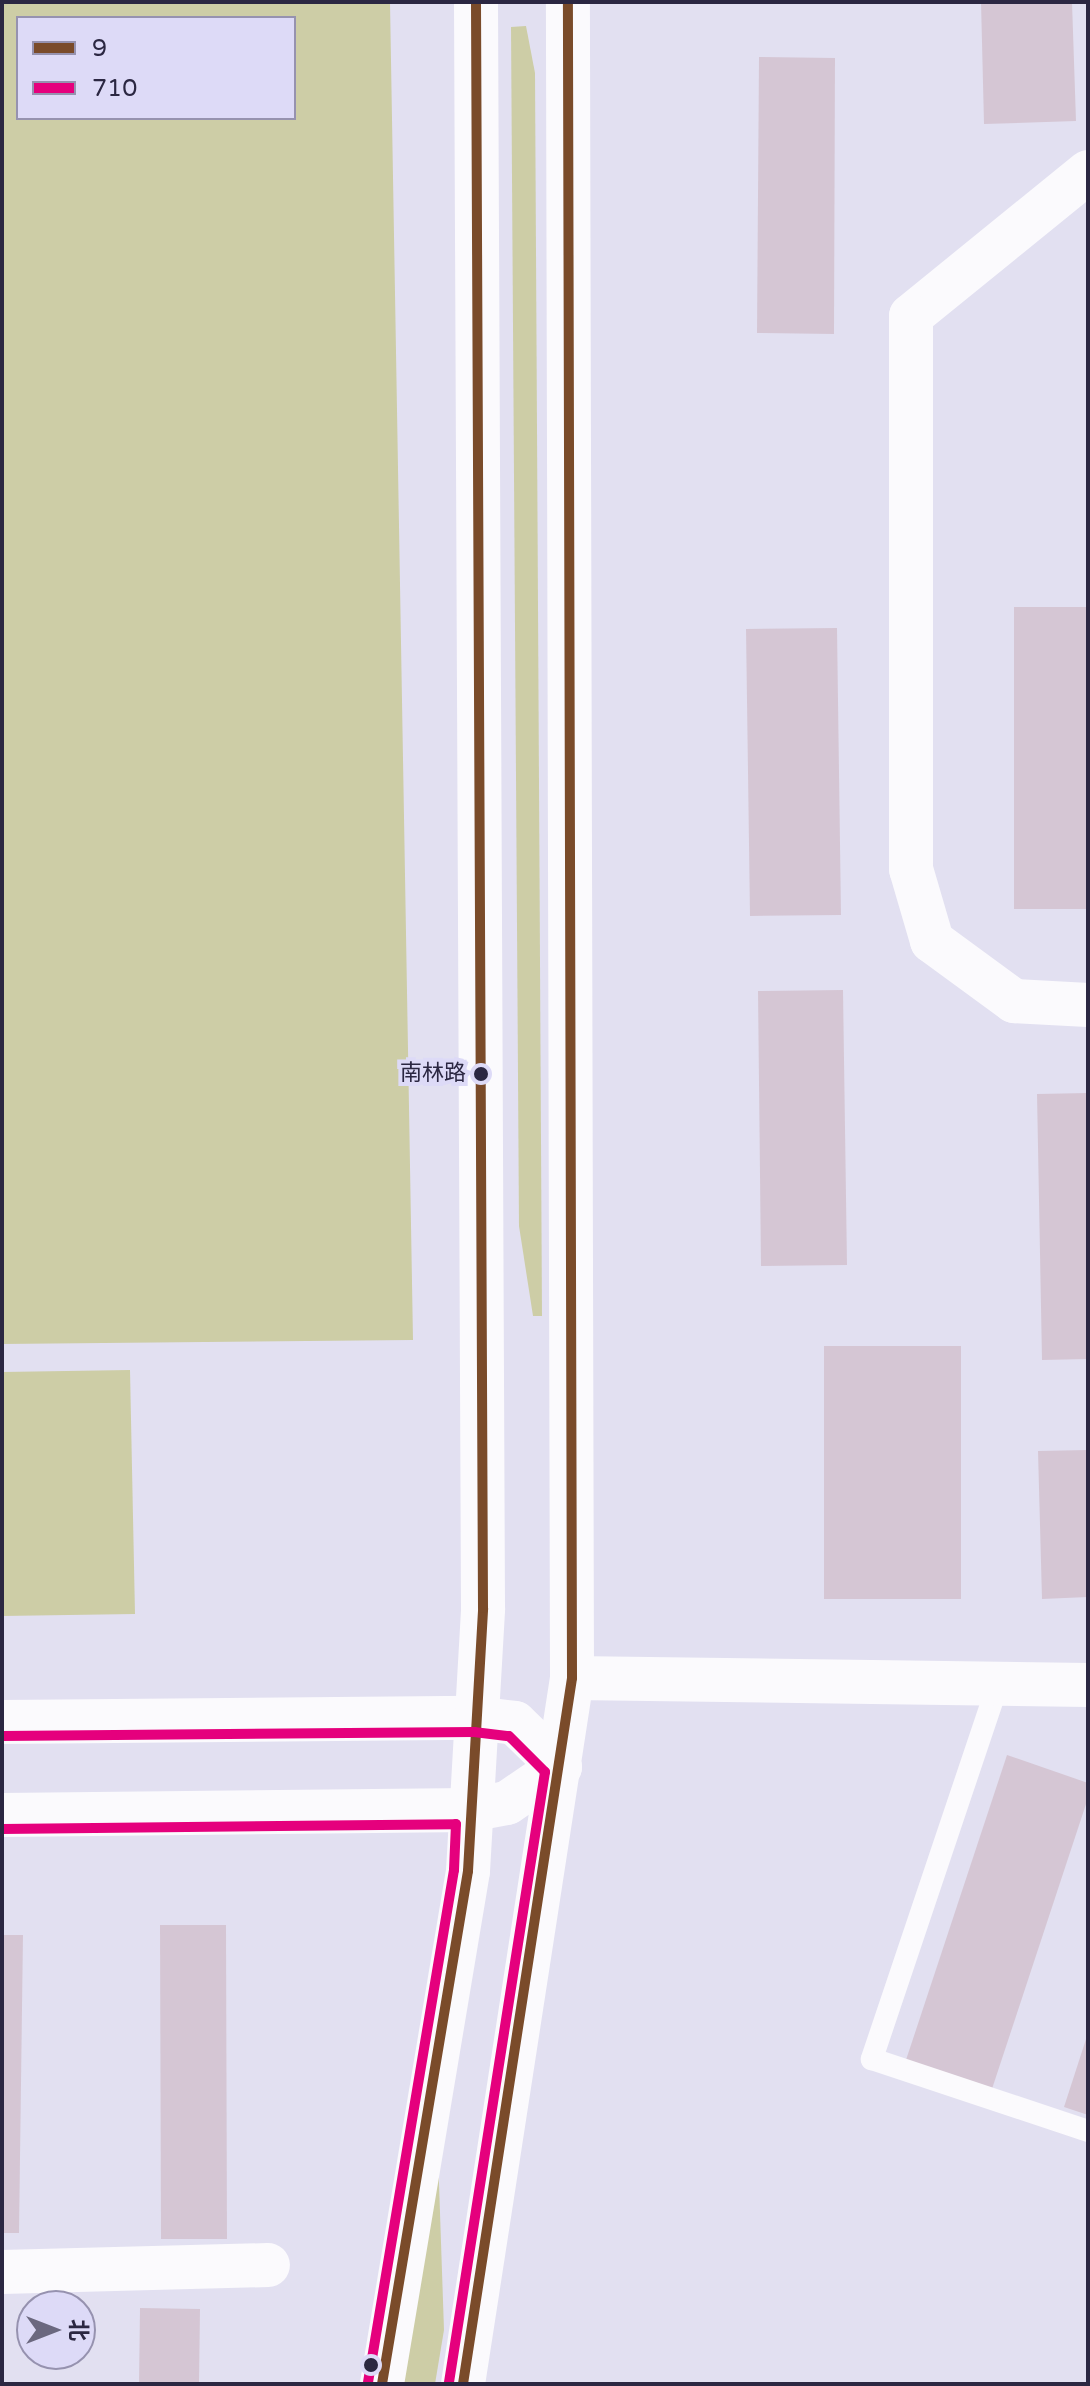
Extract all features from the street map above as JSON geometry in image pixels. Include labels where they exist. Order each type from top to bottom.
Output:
[{"type":"street","points":[[382,2384],[468,1871],[483,1608],[476,2]]},
{"type":"street","points":[[463,2384],[572,1678],[568,2]]},
{"type":"street","points":[[1088,172],[911,316],[911,869],[932,941],[1014,1001],[1088,1005]]},
{"type":"street","points":[[572,1678],[1088,1685]]},
{"type":"street","points":[[2,1722],[475,1718],[515,1723],[560,1767]]},
{"type":"street","points":[[2,1815],[470,1810],[507,1803],[560,1767]]},
{"type":"street","points":[[2,2272],[268,2265]]},
{"type":"lane","points":[[998,1684],[872,2059],[1088,2131]]},
{"type":"green space","points":[[2,2],[390,2],[413,1340],[2,1344]]},
{"type":"green space","points":[[526,26],[535,73],[542,1316],[533,1316],[519,1226],[511,27]]},
{"type":"green space","points":[[130,1370],[135,1614],[2,1616],[2,1372]]},
{"type":"green space","points":[[438,2154],[444,2330],[435,2384],[402,2384]]},
{"type":"building","points":[[981,2],[1072,2],[1076,121],[984,124]]},
{"type":"building","points":[[759,57],[835,58],[834,334],[757,333]]},
{"type":"building","points":[[1014,607],[1088,607],[1088,909],[1014,909]]},
{"type":"building","points":[[837,628],[841,915],[750,916],[746,629]]},
{"type":"building","points":[[843,990],[847,1265],[761,1266],[758,991]]},
{"type":"building","points":[[1088,1093],[1088,1359],[1042,1360],[1037,1094]]},
{"type":"building","points":[[824,1346],[961,1346],[961,1599],[824,1599]]},
{"type":"building","points":[[1088,1450],[1088,1597],[1042,1599],[1038,1451]]},
{"type":"building","points":[[1007,1755],[1088,1783],[1088,1798],[991,2092],[905,2063]]},
{"type":"building","points":[[160,1925],[226,1925],[227,2239],[161,2239]]},
{"type":"building","points":[[2,1935],[23,1935],[19,2233],[2,2233]]},
{"type":"building","points":[[1088,2036],[1088,2115],[1064,2107]]},
{"type":"building","points":[[140,2308],[200,2309],[199,2384],[139,2384]]},
{"type":"transit line","name":"9","points":[[382,2384],[468,1871],[483,1608],[476,2]]},
{"type":"transit line","name":"9","points":[[463,2384],[572,1678],[568,2]]},
{"type":"transit line","name":"710","points":[[2,1736],[474,1732],[509,1736],[545,1772],[449,2382]]},
{"type":"transit line","name":"710","points":[[2,1829],[456,1824],[454,1870],[368,2382]]},
{"type":"place","name":"南林路","points":[[481,1074]]}]
